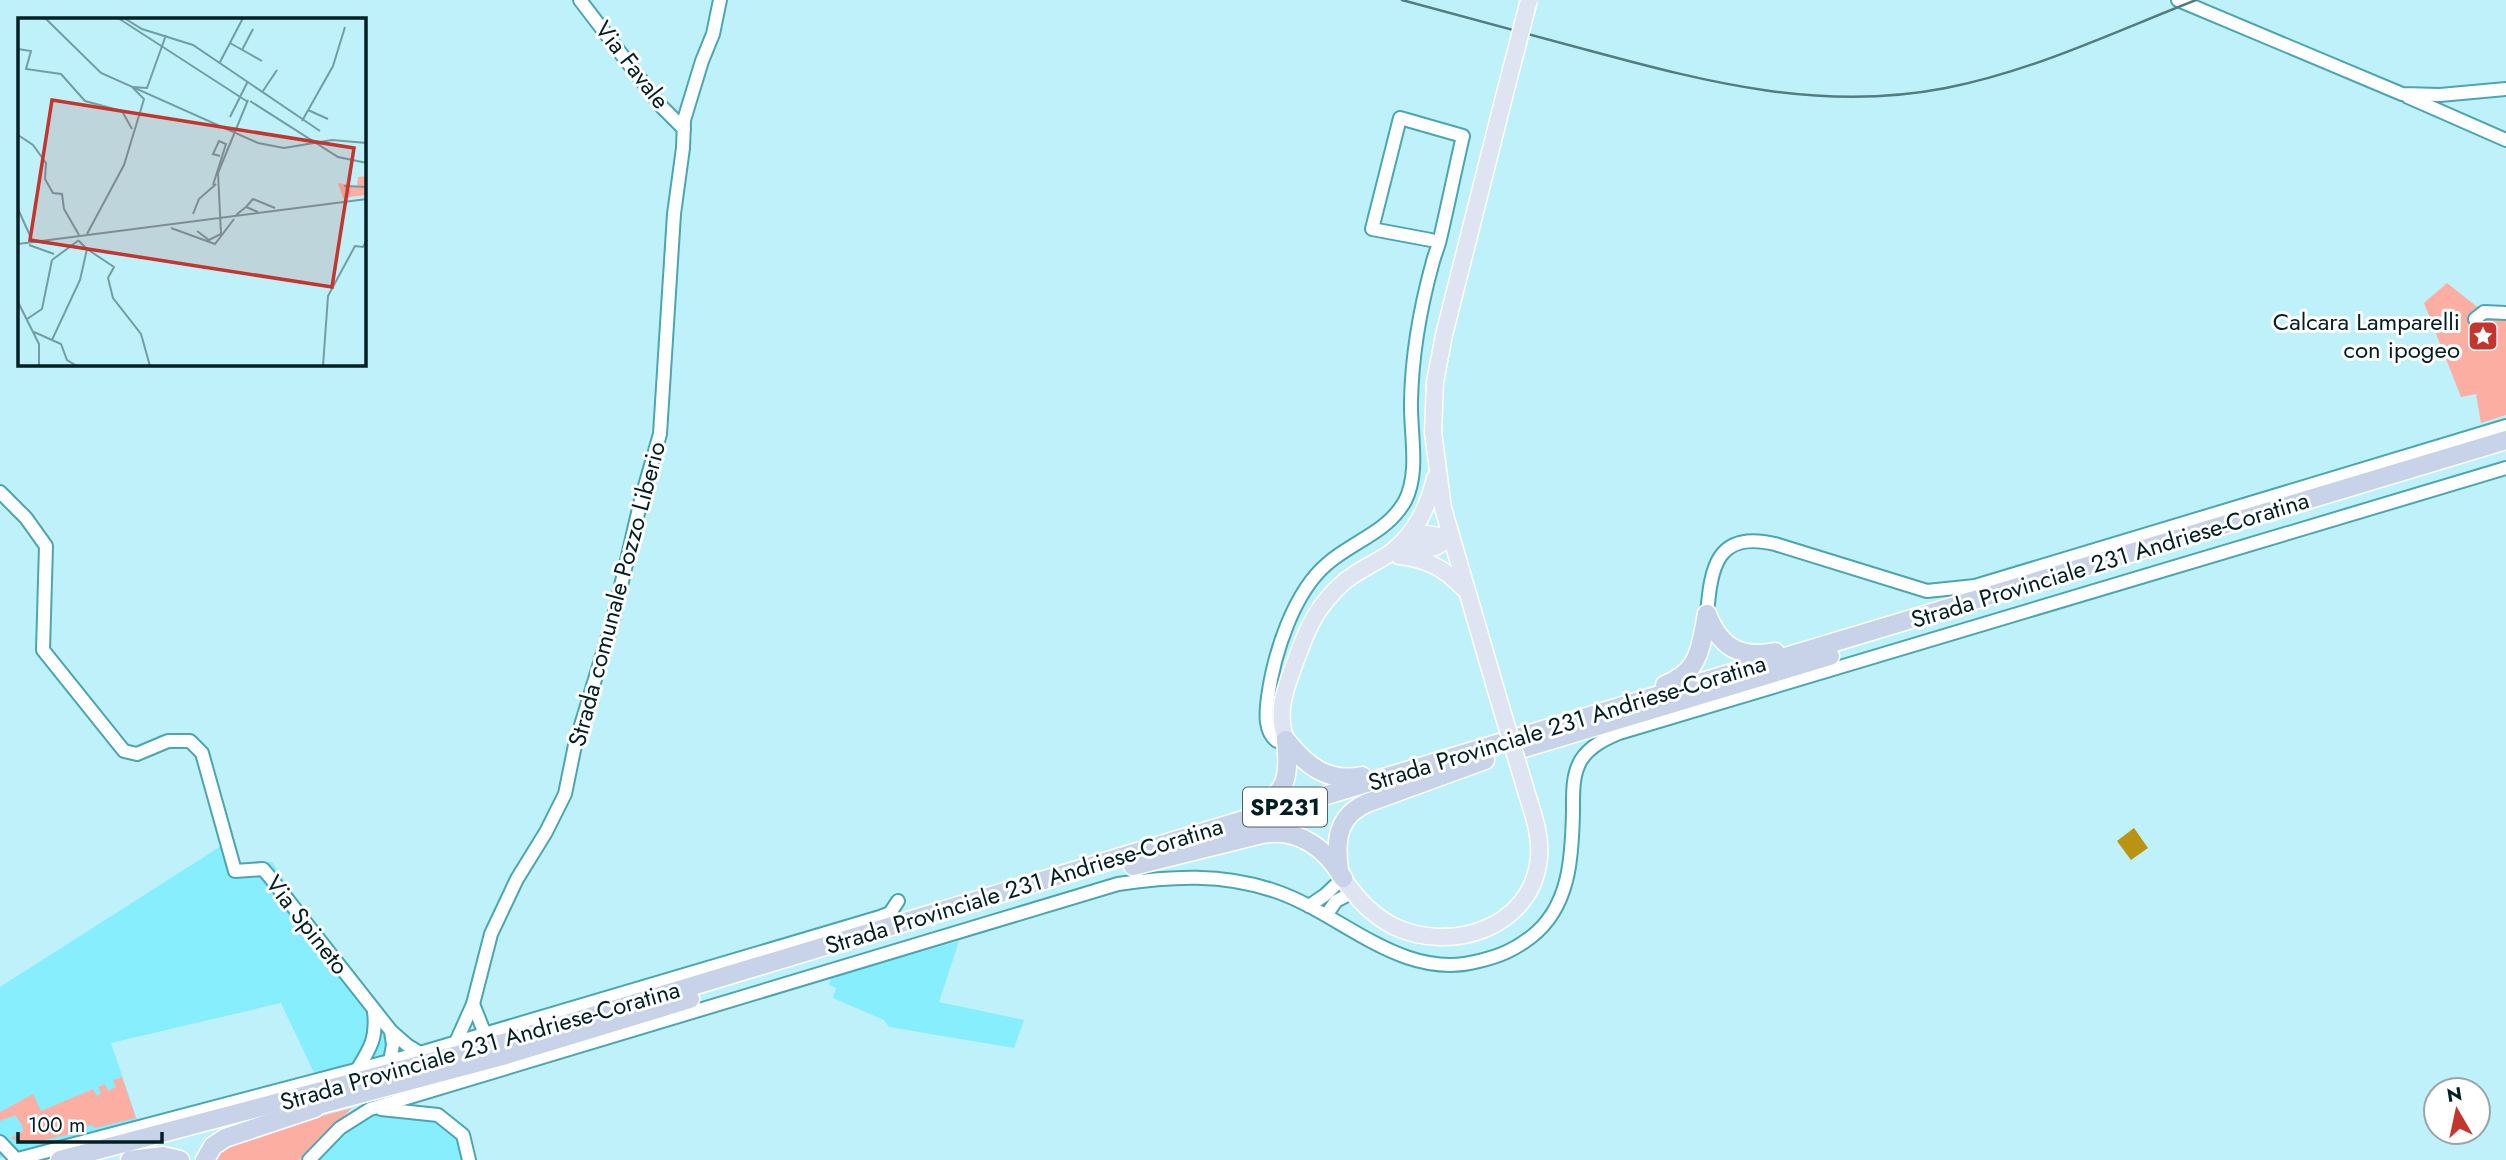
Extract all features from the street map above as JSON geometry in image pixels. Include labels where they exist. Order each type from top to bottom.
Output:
[{"type":"highway","name":"Strada Provinciale 231 Andriese-Coratina","points":[[1483,754],[1588,716],[2506,440]]},
{"type":"highway","name":"Strada Provinciale 231 Andriese-Coratina","points":[[60,1160],[503,1043],[2506,453]]},
{"type":"highway","points":[[1707,614],[1716,635],[1723,642],[1752,654],[1771,653],[1892,625]]},
{"type":"highway","points":[[1588,716],[1682,676],[1698,656],[1707,614]]},
{"type":"highway","name":"SP231","points":[[1286,740],[1310,766],[1324,774],[1345,778],[1483,754]]},
{"type":"highway","name":"SP231","points":[[1131,860],[1270,800],[1282,786],[1288,771],[1286,740]]},
{"type":"highway","name":"SP231","points":[[1345,880],[1338,835],[1343,822],[1352,811],[1483,754]]},
{"type":"highway","name":"SP231","points":[[1131,860],[1277,832],[1310,842],[1323,852],[1345,880]]},
{"type":"highway","name":"Strada Provinciale 231 Andriese-Coratina","points":[[107,1160],[506,1055],[1131,860]]},
{"type":"highway","name":"SP231","points":[[205,1160],[212,1148],[225,1138],[351,1096]]},
{"type":"highway","points":[[130,1160],[161,1156],[180,1160]]},
{"type":"main road","points":[[1345,880],[1365,907],[1401,929],[1419,935],[1455,937],[1492,927],[1510,914],[1530,889],[1536,873],[1539,840],[1441,500],[1433,432],[1435,382],[1444,335],[1528,0]]},
{"type":"main road","points":[[1400,550],[1423,514],[1437,471]]},
{"type":"main road","points":[[1286,740],[1281,720],[1283,697],[1311,621],[1323,604],[1338,587],[1381,559],[1400,550],[1436,547],[1451,538]]},
{"type":"main road","points":[[1400,550],[1435,564],[1466,591]]},
{"type":"street","name":"Via Favale","points":[[580,0],[661,106],[684,129]]},
{"type":"street","name":"Strada comunale Pozzo Liberio","points":[[456,1042],[473,1004],[491,934],[517,879],[546,832],[565,794],[575,745],[613,620],[660,433],[674,214],[684,120],[713,34],[720,0]]},
{"type":"street","points":[[2178,0],[2506,140]]},
{"type":"street","points":[[2402,94],[2440,95],[2506,89]]},
{"type":"street","points":[[1286,740],[1277,741],[1270,737],[1267,705],[1280,649],[1298,600],[1312,579],[1327,564],[1381,529],[1396,514],[1406,499],[1411,482],[1411,401],[1415,347],[1463,136],[1400,118],[1372,229],[1431,240]]},
{"type":"street","points":[[2475,319],[2484,312],[2506,313]]},
{"type":"street","points":[[1707,614],[1716,561],[1726,549],[1744,542],[1775,544],[1927,591],[1950,591],[1985,583],[2506,426]]},
{"type":"street","points":[[309,1160],[340,1128],[370,1109],[1118,884],[1186,876],[1223,880],[1274,891],[1327,914],[1382,947],[1438,966],[1469,964],[1507,954],[1534,935],[1556,910],[1570,873],[1573,786],[1581,760],[1597,743],[1641,726],[2506,468]]},
{"type":"street","name":"Via Spineto","points":[[0,492],[26,518],[47,546],[43,650],[124,751],[137,754],[168,741],[190,741],[202,753],[235,871],[263,869],[374,1011]]},
{"type":"street","points":[[1327,914],[1338,899],[1345,880]]},
{"type":"street","points":[[1309,906],[1345,880]]},
{"type":"street","points":[[0,1142],[15,1160],[357,1070],[880,917],[890,913],[898,901]]},
{"type":"street","points":[[473,1004],[485,1034]]},
{"type":"street","points":[[374,1011],[376,1031],[390,1061]]},
{"type":"street","points":[[374,1011],[391,1031],[420,1053]]},
{"type":"street","points":[[357,1070],[369,1051],[376,1031]]},
{"type":"street","points":[[390,1061],[393,1045],[391,1031]]},
{"type":"street","points":[[370,1109],[401,1109],[438,1115],[463,1135],[469,1160]]},
{"type":"shaded area","points":[[2447,283],[2476,306],[2506,312],[2506,415],[2481,423],[2476,394],[2461,397],[2424,303]]},
{"type":"shaded area","points":[[2134,828],[2148,848],[2131,860],[2117,841]]},
{"type":"shaded area","points":[[229,841],[237,864],[272,862],[338,959],[389,1021],[420,1049],[315,1075],[281,1003],[111,1043],[138,1123],[0,1158],[0,987]]},
{"type":"shaded area","points":[[959,941],[939,1002],[1024,1020],[1014,1048],[889,1027],[884,1020],[833,998],[836,988],[829,985],[831,978]]},
{"type":"shaded area","points":[[122,1077],[136,1118],[95,1128],[92,1125],[80,1128],[78,1133],[23,1143],[10,1138],[23,1131],[15,1115],[0,1121],[0,1112],[33,1094],[41,1111],[93,1089],[97,1096],[101,1093],[98,1087],[105,1084],[108,1091],[116,1087],[113,1080]]},
{"type":"shaded area","points":[[352,1108],[299,1160],[211,1160],[235,1139]]},
{"type":"shaded area","points":[[376,1112],[437,1118],[460,1138],[466,1160],[315,1160],[349,1126]]},
{"type":"railway","points":[[1402,0],[1679,74],[1767,90],[1855,97],[1900,95],[1946,88],[2010,72],[2073,50],[2196,0]]},
{"type":"place","name":"Calcara Lamparelli con ipogeo","points":[[2483,336]]}]
